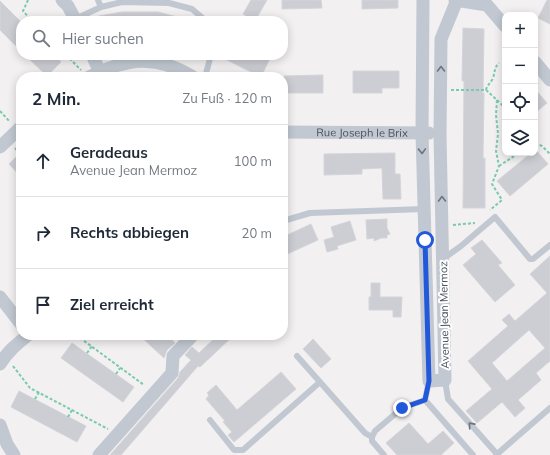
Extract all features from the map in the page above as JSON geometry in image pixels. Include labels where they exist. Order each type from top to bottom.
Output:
[{"type":"street","points":[[62,0],[68,6],[74,16]]},
{"type":"street","name":"Avenue Jean Mermoz","points":[[423,0],[422,133],[429,381],[445,380],[440,134],[441,39],[456,0]]},
{"type":"street","points":[[456,0],[488,2],[502,22]]},
{"type":"street","points":[[91,72],[92,60]]},
{"type":"street","points":[[94,72],[116,65],[137,61],[158,62],[178,68],[185,72]]},
{"type":"street","points":[[538,66],[550,80]]},
{"type":"street","points":[[0,147],[16,131]]},
{"type":"street","name":"Rue Joseph le Brix","points":[[288,132],[440,134]]},
{"type":"street","points":[[0,297],[16,318]]},
{"type":"street","points":[[2,360],[22,340]]},
{"type":"street","points":[[99,455],[172,373],[173,356],[188,340]]},
{"type":"street","points":[[0,425],[7,444],[14,455]]},
{"type":"lane","points":[[98,0],[101,8]]},
{"type":"lane","points":[[84,16],[101,8],[122,2],[169,3],[192,9],[200,16]]},
{"type":"lane","points":[[206,72],[209,60]]},
{"type":"lane","points":[[288,220],[310,214],[424,209]]},
{"type":"lane","points":[[443,259],[495,217],[530,259],[533,260],[550,245]]},
{"type":"lane","points":[[297,356],[365,433],[372,437]]},
{"type":"lane","points":[[445,380],[448,399],[497,454],[550,408]]},
{"type":"lane","points":[[425,400],[429,381]]},
{"type":"lane","points":[[210,420],[234,450],[243,450],[320,382]]},
{"type":"lane","points":[[380,454],[372,441],[372,437],[376,431],[402,408],[425,400]]},
{"type":"lane","points":[[425,400],[474,455]]},
{"type":"path","points":[[28,0],[23,11],[28,16]]},
{"type":"path","points":[[73,60],[90,72]]},
{"type":"path","points":[[486,90],[488,85],[493,80],[495,67],[499,63]]},
{"type":"path","points":[[440,90],[486,90],[502,105]]},
{"type":"path","points":[[485,214],[502,200],[492,184],[499,166],[496,151],[498,134],[496,115],[497,100]]},
{"type":"path","points":[[0,111],[16,125]]},
{"type":"path","points":[[538,144],[550,154]]},
{"type":"path","points":[[499,166],[514,156]]},
{"type":"path","points":[[442,226],[474,224],[480,219]]},
{"type":"path","points":[[83,340],[154,393]]},
{"type":"path","points":[[87,353],[92,346]]},
{"type":"path","points":[[2,360],[30,388],[118,434]]},
{"type":"path","points":[[116,374],[120,368]]},
{"type":"path","points":[[35,399],[39,392]]},
{"type":"path","points":[[68,417],[72,410]]},
{"type":"building","points":[[251,0],[267,0],[258,16],[246,16],[243,14]]},
{"type":"building","points":[[282,0],[321,0],[322,8],[282,9]]},
{"type":"building","points":[[362,0],[398,0],[398,8],[362,9]]},
{"type":"building","points":[[547,0],[550,0],[550,24],[538,18]]},
{"type":"building","points":[[0,1],[16,17],[16,46],[0,30]]},
{"type":"building","points":[[122,12],[158,12],[173,16],[99,16]]},
{"type":"building","points":[[463,28],[484,29],[483,158],[485,158],[485,208],[463,208]]},
{"type":"building","points":[[30,60],[59,60],[61,62],[51,72],[43,72]]},
{"type":"building","points":[[227,60],[269,60],[263,72],[251,72]]},
{"type":"building","points":[[353,71],[399,71],[399,88],[382,88],[382,93],[353,93]]},
{"type":"building","points":[[323,75],[323,93],[288,93],[288,76]]},
{"type":"building","points":[[538,92],[547,103],[538,110]]},
{"type":"building","points":[[538,152],[548,164],[510,196],[497,181],[527,156],[538,156]]},
{"type":"building","points":[[395,153],[395,174],[400,174],[401,199],[383,199],[382,168],[362,169],[362,174],[324,175],[324,154]]},
{"type":"building","points":[[16,157],[16,172],[9,164]]},
{"type":"building","points":[[387,219],[387,228],[390,234],[387,235],[387,238],[381,238],[374,241],[374,238],[367,239],[366,220]]},
{"type":"building","points":[[350,221],[356,240],[337,246],[338,249],[327,252],[324,240],[334,237],[331,227]]},
{"type":"building","points":[[311,224],[318,240],[288,254],[288,235]]},
{"type":"building","points":[[482,240],[502,263],[498,265],[515,285],[495,302],[463,265],[476,254],[471,248]]},
{"type":"building","points":[[550,256],[550,361],[536,373],[541,380],[518,400],[525,408],[515,417],[502,402],[477,423],[466,411],[492,389],[468,361],[508,326],[502,320],[509,314],[515,321],[547,293],[530,274]],"holes":[[[529,330],[545,348],[507,381],[492,363]]]},
{"type":"building","points":[[371,283],[380,283],[380,297],[402,297],[401,317],[393,317],[393,310],[369,310]]},
{"type":"building","points":[[313,339],[331,359],[321,368],[303,349]]},
{"type":"building","points":[[144,340],[172,340],[175,343],[167,350],[164,358]]},
{"type":"building","points":[[213,340],[229,340],[200,367],[198,366],[121,455],[110,455],[178,378],[180,372],[191,360],[185,355],[192,347],[199,353]]},
{"type":"building","points":[[72,343],[134,387],[123,402],[61,358]]},
{"type":"building","points":[[281,372],[296,389],[234,442],[228,435],[232,432],[223,422],[225,421],[206,399],[209,395],[207,393],[216,385],[237,410]]},
{"type":"building","points":[[19,391],[86,426],[77,442],[11,407]]},
{"type":"building","points":[[409,423],[428,444],[443,431],[454,443],[441,455],[397,455],[386,443]]},
{"type":"route","points":[[402,408],[425,400],[429,381],[425,240]]}]
